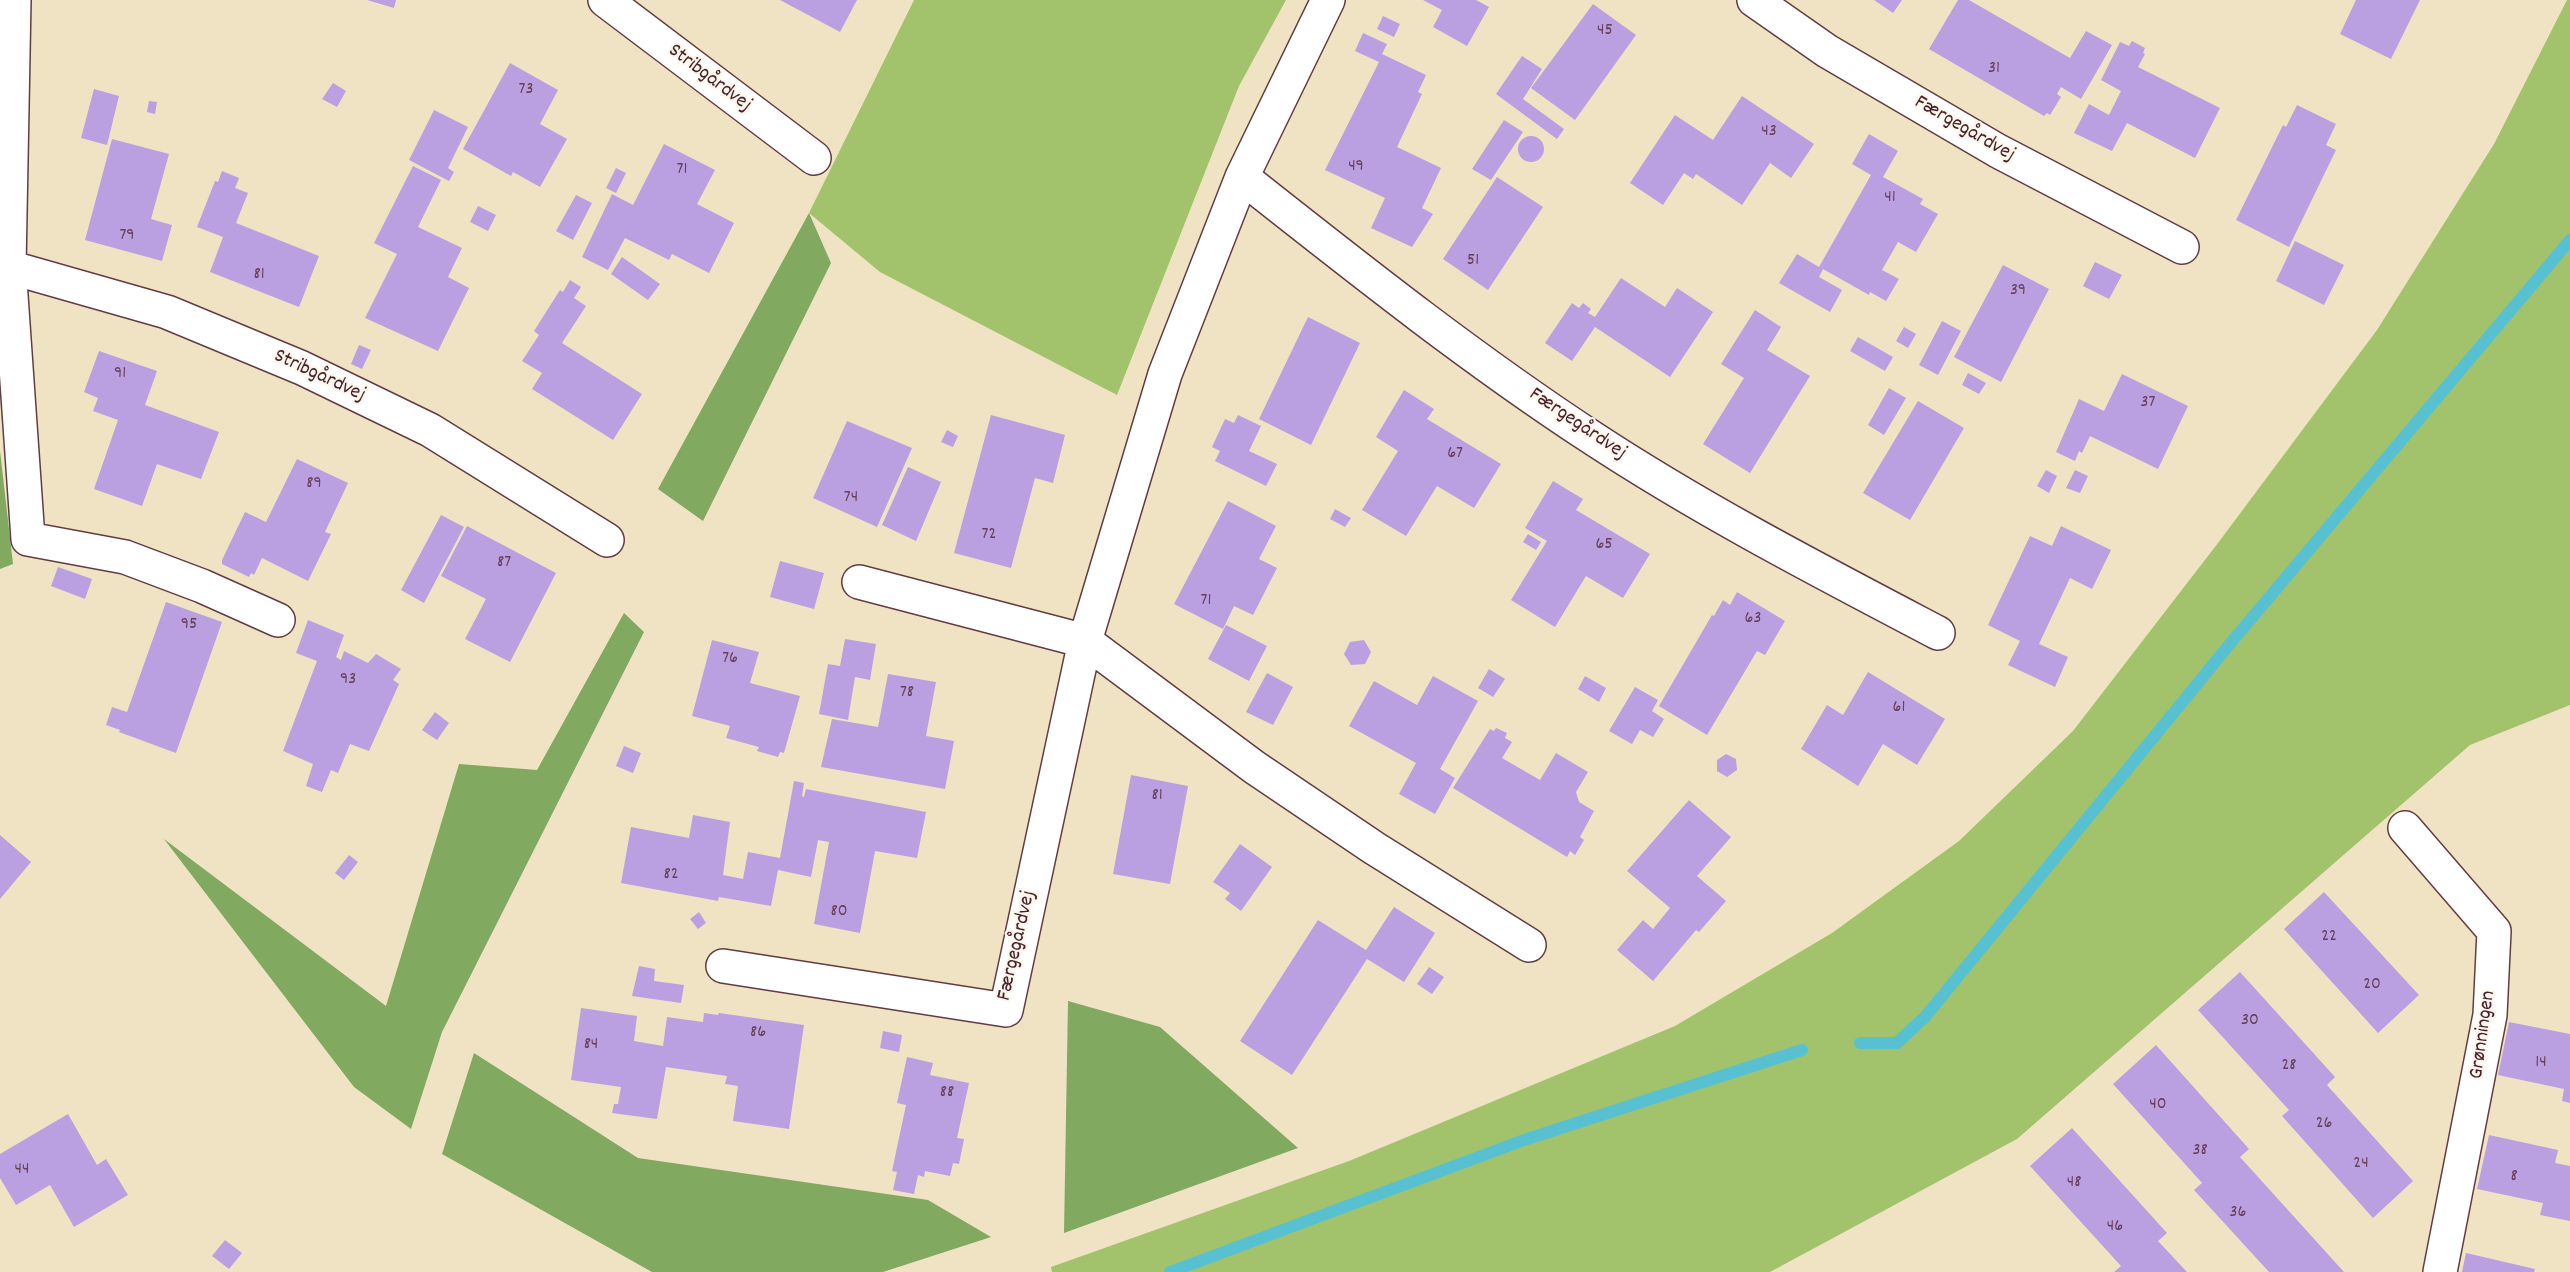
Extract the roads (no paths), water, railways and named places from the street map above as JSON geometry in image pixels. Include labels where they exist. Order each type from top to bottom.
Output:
[{"type":"street","points":[[14,0],[9,267],[28,539],[125,557],[202,586],[278,620]]},
{"type":"street","name":"Stribgårdvej","points":[[604,0],[814,158]]},
{"type":"street","name":"Færgegårdvej","points":[[723,966],[1006,1010],[1085,640],[1166,374],[1242,177],[1328,0]]},
{"type":"street","name":"Færgegårdvej","points":[[1754,0],[1827,51],[1998,152],[2182,246]]},
{"type":"street","name":"Færgegårdvej","points":[[1242,177],[1413,313],[1592,438],[1770,545],[1938,633]]},
{"type":"street","name":"Stribgårdvej","points":[[9,267],[167,312],[302,368],[430,430],[607,540]]},
{"type":"street","points":[[859,582],[1085,640],[1254,767],[1374,848],[1529,945]]},
{"type":"street","name":"Grønningen","points":[[2405,828],[2494,932],[2490,1016],[2440,1272]]},
{"type":"waterway","points":[[1860,1043],[1897,1043],[1925,1017],[2229,645],[2570,240]]},
{"type":"waterway","points":[[1170,1272],[1524,1140],[1802,1050]]}]
